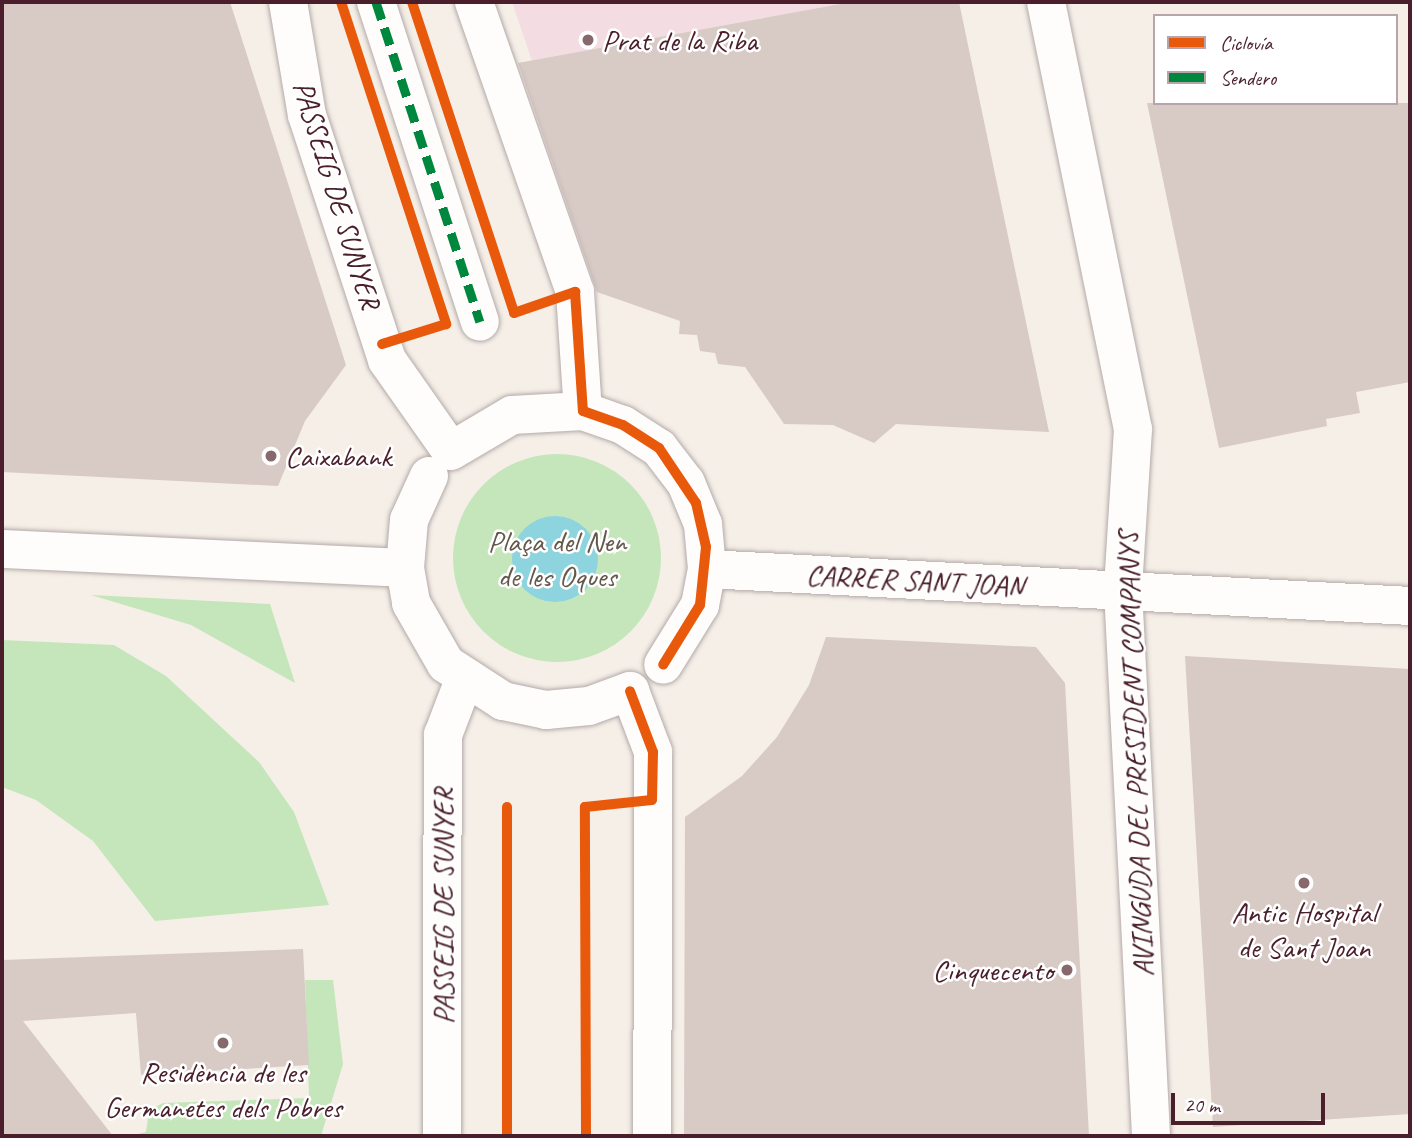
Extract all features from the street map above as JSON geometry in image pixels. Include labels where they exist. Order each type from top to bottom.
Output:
[{"type":"street","name":"PASSEIG DE SUNYER","points":[[288,2],[307,115],[387,360],[440,463]]},
{"type":"street","points":[[376,2],[480,322]]},
{"type":"street","points":[[474,2],[575,292],[583,411]]},
{"type":"street","name":"AVINGUDA DEL PRESIDENT COMPANYS","points":[[1046,2],[1133,429],[1124,590],[1150,1136]]},
{"type":"street","points":[[583,411],[623,425],[673,466],[703,524],[707,569],[700,605],[663,665],[629,691],[589,706],[546,710],[503,701],[464,680],[425,636],[405,568],[409,520],[440,463],[512,415],[583,411]]},
{"type":"street","points":[[2,549],[405,568]]},
{"type":"street","name":"CARRER SANT JOAN","points":[[707,569],[1410,606]]},
{"type":"street","name":"PASSEIG DE SUNYER","points":[[442,1136],[443,735],[464,680]]},
{"type":"street","points":[[629,691],[653,752],[652,1136]]},
{"type":"shaded area","name":"Prat de la Riba","points":[[512,2],[851,2],[532,61]]},
{"type":"green space","name":"Plaça del Nen de les Oques","points":[[557,454],[597,462],[630,485],[653,518],[661,558],[653,598],[630,631],[597,654],[557,662],[517,654],[484,631],[461,598],[453,558],[461,518],[484,485],[517,462]]},
{"type":"green space","points":[[91,595],[270,604],[295,683],[191,625]]},
{"type":"green space","points":[[2,640],[114,645],[166,676],[259,762],[294,812],[329,905],[155,921],[93,841],[36,800],[2,787]]},
{"type":"green space","points":[[305,980],[333,980],[343,1064],[321,1136],[130,1136],[146,1132],[149,1110],[163,1103],[309,1098]]},
{"type":"water","points":[[547,516],[563,516],[586,528],[595,542],[598,559],[595,576],[586,590],[563,602],[547,602],[531,595],[519,583],[512,567],[512,551],[519,535],[531,523]]},
{"type":"building","points":[[2,2],[230,2],[346,365],[305,421],[278,486],[2,472]]},
{"type":"building","points":[[851,2],[959,2],[1049,432],[896,424],[874,443],[833,425],[784,424],[745,367],[718,364],[715,353],[700,351],[697,335],[679,334],[680,321],[597,292],[518,63]]},
{"type":"building","points":[[1147,103],[1410,103],[1410,382],[1356,392],[1360,413],[1326,419],[1327,426],[1219,448]]},
{"type":"building","points":[[826,637],[1036,647],[1065,683],[1089,1136],[684,1136],[685,817],[742,776],[777,737],[809,685]]},
{"type":"building","name":"Antic Hospital de Sant Joan","points":[[1185,656],[1410,669],[1410,1114],[1213,1127]]},
{"type":"building","name":"Residència de les Germanetes dels Pobres","points":[[303,949],[309,1065],[141,1075],[136,1013],[23,1021],[113,1136],[2,1136],[2,960]]},
{"type":"marked path","points":[[376,2],[480,322]]},
{"type":"cycle path","points":[[341,2],[446,324],[382,344]]},
{"type":"cycle path","points":[[412,2],[514,313],[575,292],[583,411],[623,425],[659,448],[696,503],[706,547],[700,605],[663,665]]},
{"type":"cycle path","points":[[586,1136],[585,807],[652,800],[653,752],[630,691]]},
{"type":"cycle path","points":[[507,807],[507,1136]]},
{"type":"place","name":"Prat de la Riba","points":[[588,40]]},
{"type":"place","name":"Caixabank","points":[[271,456]]},
{"type":"place","name":"Antic Hospital de Sant Joan","points":[[1304,883]]},
{"type":"place","name":"Cinquecento","points":[[1067,970]]},
{"type":"place","name":"Residència de les Germanetes dels Pobres","points":[[223,1043]]}]
